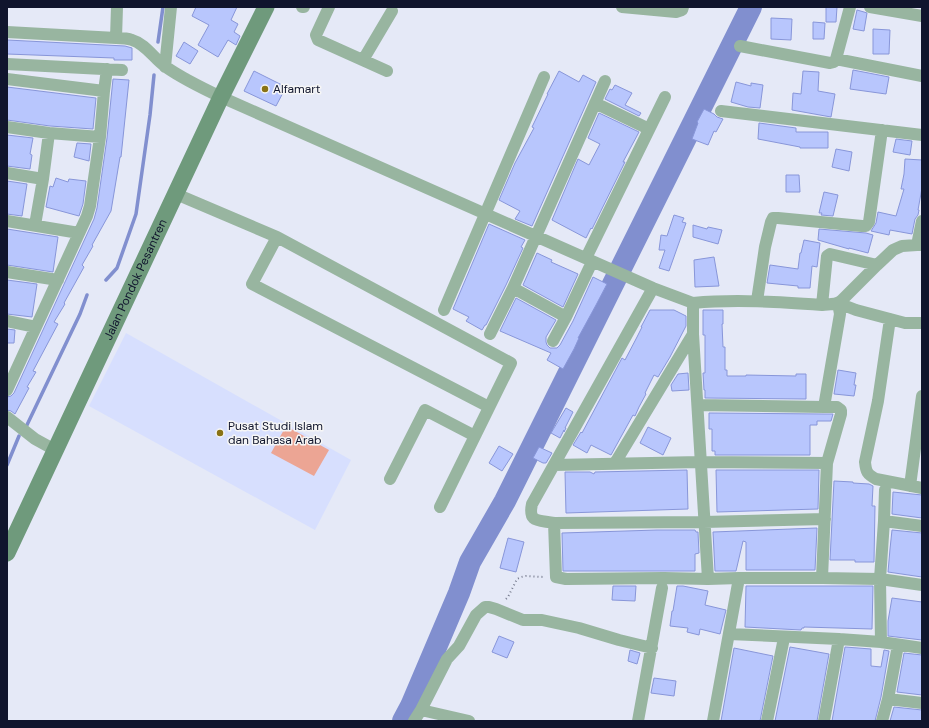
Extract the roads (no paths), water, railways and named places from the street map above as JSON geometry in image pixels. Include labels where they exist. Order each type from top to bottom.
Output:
[{"type":"street","points":[[116,38],[117,7]]},
{"type":"street","points":[[165,67],[171,7]]},
{"type":"street","name":"Jalan Pondok Pesantren","points":[[7,553],[221,97],[266,7]]},
{"type":"street","points":[[330,7],[316,35],[318,40],[387,71]]},
{"type":"street","points":[[622,7],[676,12],[682,10],[683,7]]},
{"type":"street","points":[[740,46],[830,63],[834,62],[850,7]]},
{"type":"street","points":[[870,7],[922,16]]},
{"type":"street","points":[[363,60],[392,11]]},
{"type":"street","points":[[7,32],[130,39],[139,43],[165,67],[221,97],[623,275],[693,303],[720,301],[757,301],[822,305],[838,303],[842,301],[893,250],[902,246],[920,245],[922,221]]},
{"type":"street","points":[[836,59],[922,76]]},
{"type":"street","points":[[7,64],[122,70]]},
{"type":"street","points":[[7,390],[12,368],[36,327],[87,216],[90,206],[100,137],[107,69]]},
{"type":"street","points":[[444,310],[544,77]]},
{"type":"street","points":[[7,79],[104,91]]},
{"type":"street","points":[[490,334],[513,288],[605,81]]},
{"type":"street","points":[[553,341],[566,317],[589,260],[665,97]]},
{"type":"street","points":[[595,103],[649,129]]},
{"type":"street","points":[[721,111],[922,135]]},
{"type":"street","points":[[7,127],[49,133],[100,137]]},
{"type":"street","points":[[757,301],[765,247],[770,222],[773,218],[862,226],[866,226],[869,222],[882,130]]},
{"type":"street","points":[[35,226],[49,133]]},
{"type":"street","points":[[7,173],[43,178]]},
{"type":"street","points":[[176,194],[277,237],[511,363],[440,507]]},
{"type":"street","points":[[7,221],[79,233]]},
{"type":"street","points":[[277,237],[252,284],[489,407]]},
{"type":"street","points":[[822,305],[828,255],[830,254],[877,265]]},
{"type":"street","points":[[7,272],[58,280]]},
{"type":"street","points":[[513,288],[566,317]]},
{"type":"street","points":[[653,288],[532,504],[530,512],[531,516],[534,520],[554,523],[704,522],[825,519]]},
{"type":"street","points":[[693,303],[693,334],[708,579]]},
{"type":"street","points":[[838,303],[856,310],[905,323],[922,323]]},
{"type":"street","points":[[824,406],[840,314],[838,303]]},
{"type":"street","points":[[890,319],[878,401],[865,462],[866,470],[870,476],[876,479],[916,487],[922,396]]},
{"type":"street","points":[[7,321],[36,327]]},
{"type":"street","points":[[615,463],[693,334]]},
{"type":"street","points":[[698,405],[824,406],[837,407],[841,410],[828,463],[822,578]]},
{"type":"street","points":[[390,479],[425,410],[475,436]]},
{"type":"street","points":[[7,417],[35,439],[55,450]]},
{"type":"street","points":[[554,465],[700,462],[828,463]]},
{"type":"street","points":[[881,642],[880,579],[885,490]]},
{"type":"street","points":[[884,521],[922,526]]},
{"type":"street","points":[[554,523],[556,577],[566,579],[822,578],[880,579],[922,585]]},
{"type":"street","points":[[713,721],[739,578]]},
{"type":"street","points":[[638,721],[662,588]]},
{"type":"street","points":[[414,721],[447,659],[459,646],[476,615],[483,608],[489,607],[523,620],[542,620],[579,628],[618,640],[652,648]]},
{"type":"street","points":[[729,634],[881,642],[922,648]]},
{"type":"street","points":[[768,721],[784,638]]},
{"type":"street","points":[[824,721],[839,640]]},
{"type":"street","points":[[882,721],[898,645]]},
{"type":"street","points":[[888,698],[922,703]]},
{"type":"street","points":[[421,710],[469,721]]},
{"type":"waterway","points":[[158,42],[163,7]]},
{"type":"waterway","points":[[403,721],[411,706],[459,593],[470,562],[505,501],[751,7]]},
{"type":"waterway","points":[[106,280],[117,268],[136,214],[154,75]]},
{"type":"waterway","points":[[26,427],[80,314],[87,295]]},
{"type":"waterway","points":[[7,465],[19,436]]},
{"type":"place","name":"Alfamart","points":[[265,89]]},
{"type":"place","name":"Pusat Studi Islam dan Bahasa Arab","points":[[220,433]]}]
